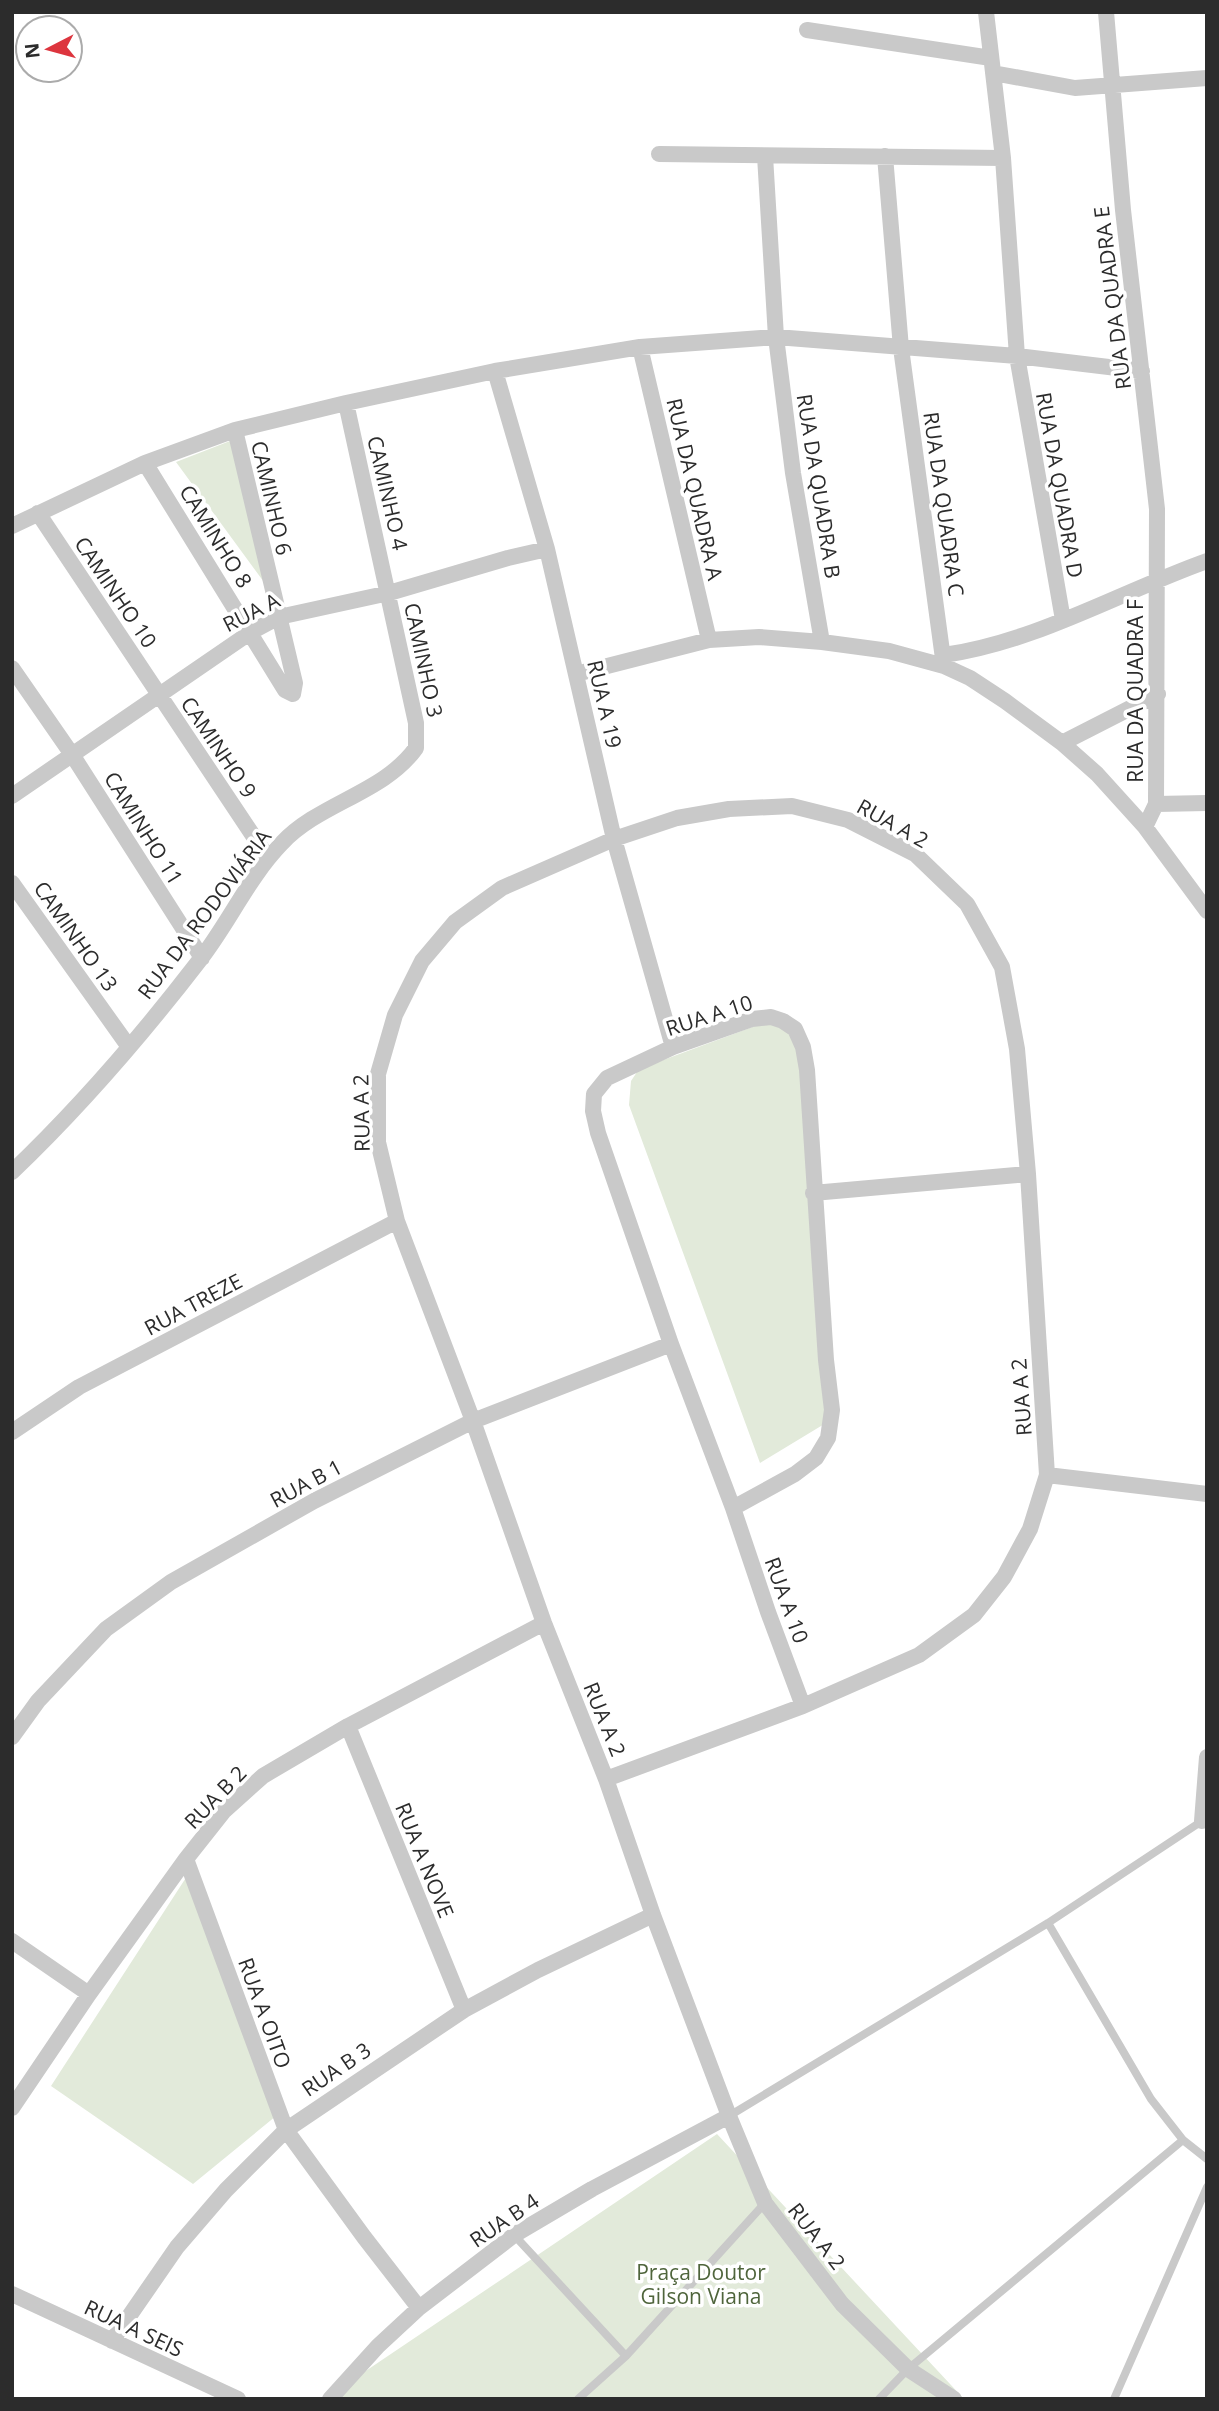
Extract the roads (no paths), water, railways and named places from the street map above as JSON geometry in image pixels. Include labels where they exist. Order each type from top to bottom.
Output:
[{"type":"street","name":"RUA DA QUADRA D","points":[[986,12],[1003,158],[1017,356],[1063,620]]},
{"type":"street","name":"RUA DA QUADRA E","points":[[1106,12],[1123,210],[1157,509],[1156,579]]},
{"type":"street","points":[[807,30],[992,65],[1075,88],[1207,78]]},
{"type":"street","points":[[659,154],[1003,158]]},
{"type":"street","name":"RUA DA QUADRA B","points":[[765,156],[776,337],[793,473],[822,642]]},
{"type":"street","name":"RUA DA QUADRA C","points":[[885,156],[901,348],[944,661]]},
{"type":"street","points":[[12,526],[145,463],[234,430],[495,371],[640,347],[776,337],[1017,356],[1142,371]]},
{"type":"street","name":"RUA DA QUADRA A","points":[[640,347],[709,640]]},
{"type":"street","name":"RUA A 19","points":[[495,371],[547,549],[614,839],[673,1047]]},
{"type":"street","name":"CAMINHO 4","points":[[346,403],[389,593]]},
{"type":"street","name":"CAMINHO 6","points":[[234,430],[295,683],[293,694]]},
{"type":"street","name":"CAMINHO 8","points":[[145,463],[285,690],[293,694]]},
{"type":"street","name":"CAMINHO 10","points":[[38,513],[158,695]]},
{"type":"street","name":"RUA A","points":[[12,796],[251,632],[279,617],[389,593],[547,549]]},
{"type":"street","points":[[944,661],[1063,620],[1156,579],[1207,561]]},
{"type":"street","name":"RUA DA QUADRA F","points":[[1156,579],[1156,804]]},
{"type":"street","name":"CAMINHO 3","points":[[389,593],[418,736]]},
{"type":"street","points":[[576,674],[709,640],[759,637],[822,642],[944,661],[1062,743],[1097,774],[1145,827],[1207,911]]},
{"type":"street","name":"CAMINHO 11","points":[[12,668],[74,756],[202,958]]},
{"type":"street","points":[[1062,743],[1158,694]]},
{"type":"street","name":"CAMINHO 9","points":[[158,695],[268,858]]},
{"type":"street","name":"RUA DA RODOVIÁRIA","points":[[12,1172],[61,1126],[129,1048],[202,958],[248,885],[284,840],[304,824],[396,768],[416,748],[418,736]]},
{"type":"street","points":[[1145,827],[1156,804],[1207,803]]},
{"type":"street","name":"RUA A 2","points":[[606,1779],[803,1706],[919,1656],[974,1615],[1004,1577],[1030,1529],[1047,1475],[1028,1174],[1017,1049],[1002,967],[967,904],[915,854],[848,820],[792,806],[729,809],[677,818],[614,839],[502,888],[455,922],[422,961],[395,1015],[378,1074],[379,1142],[397,1221],[473,1421],[544,1623],[606,1779],[653,1915],[765,2203],[842,2304],[908,2369],[954,2399]]},
{"type":"street","name":"CAMINHO 13","points":[[12,883],[129,1048]]},
{"type":"street","name":"RUA A 10","points":[[733,1508],[795,1474],[816,1458],[828,1438],[832,1410],[826,1360],[807,1070],[803,1047],[795,1029],[771,1017],[752,1019],[673,1047],[607,1079],[594,1094],[593,1111],[598,1133],[671,1345],[733,1508],[803,1706]]},
{"type":"street","points":[[814,1193],[1028,1174]]},
{"type":"street","name":"RUA TREZE","points":[[12,1432],[79,1387],[397,1221]]},
{"type":"street","name":"RUA B 1","points":[[12,1737],[38,1701],[106,1629],[171,1582],[314,1501],[473,1421],[671,1345]]},
{"type":"street","points":[[1047,1475],[1207,1494]]},
{"type":"street","name":"RUA B 2","points":[[12,2108],[89,1994],[224,1811],[263,1776],[348,1726],[544,1623]]},
{"type":"street","name":"RUA A NOVE","points":[[348,1726],[464,2010]]},
{"type":"street","points":[[1205,1825],[1207,1757]]},
{"type":"street","name":"RUA A OITO","points":[[186,1859],[286,2130],[419,2308]]},
{"type":"street","name":"RUA B 3","points":[[112,2342],[177,2247],[226,2190],[286,2130],[464,2010],[538,1970],[653,1915]]},
{"type":"street","points":[[12,1941],[89,1994]]},
{"type":"street","name":"RUA B 4","points":[[337,2396],[378,2346],[419,2308],[514,2235],[592,2189],[729,2116]]},
{"type":"street","name":"RUA A SEIS","points":[[12,2294],[238,2399]]},
{"type":"lane","points":[[729,2116],[1205,1825]]},
{"type":"lane","points":[[1048,1923],[1151,2099],[1183,2140],[1207,2159]]},
{"type":"lane","points":[[879,2399],[908,2369],[1183,2140]]},
{"type":"lane","points":[[1114,2399],[1207,2187]]},
{"type":"lane","points":[[578,2399],[626,2356],[765,2203]]},
{"type":"lane","points":[[514,2235],[626,2356]]},
{"type":"park label","name":"Praça Doutor Gilson Viana","points":[[701,2284]]}]
